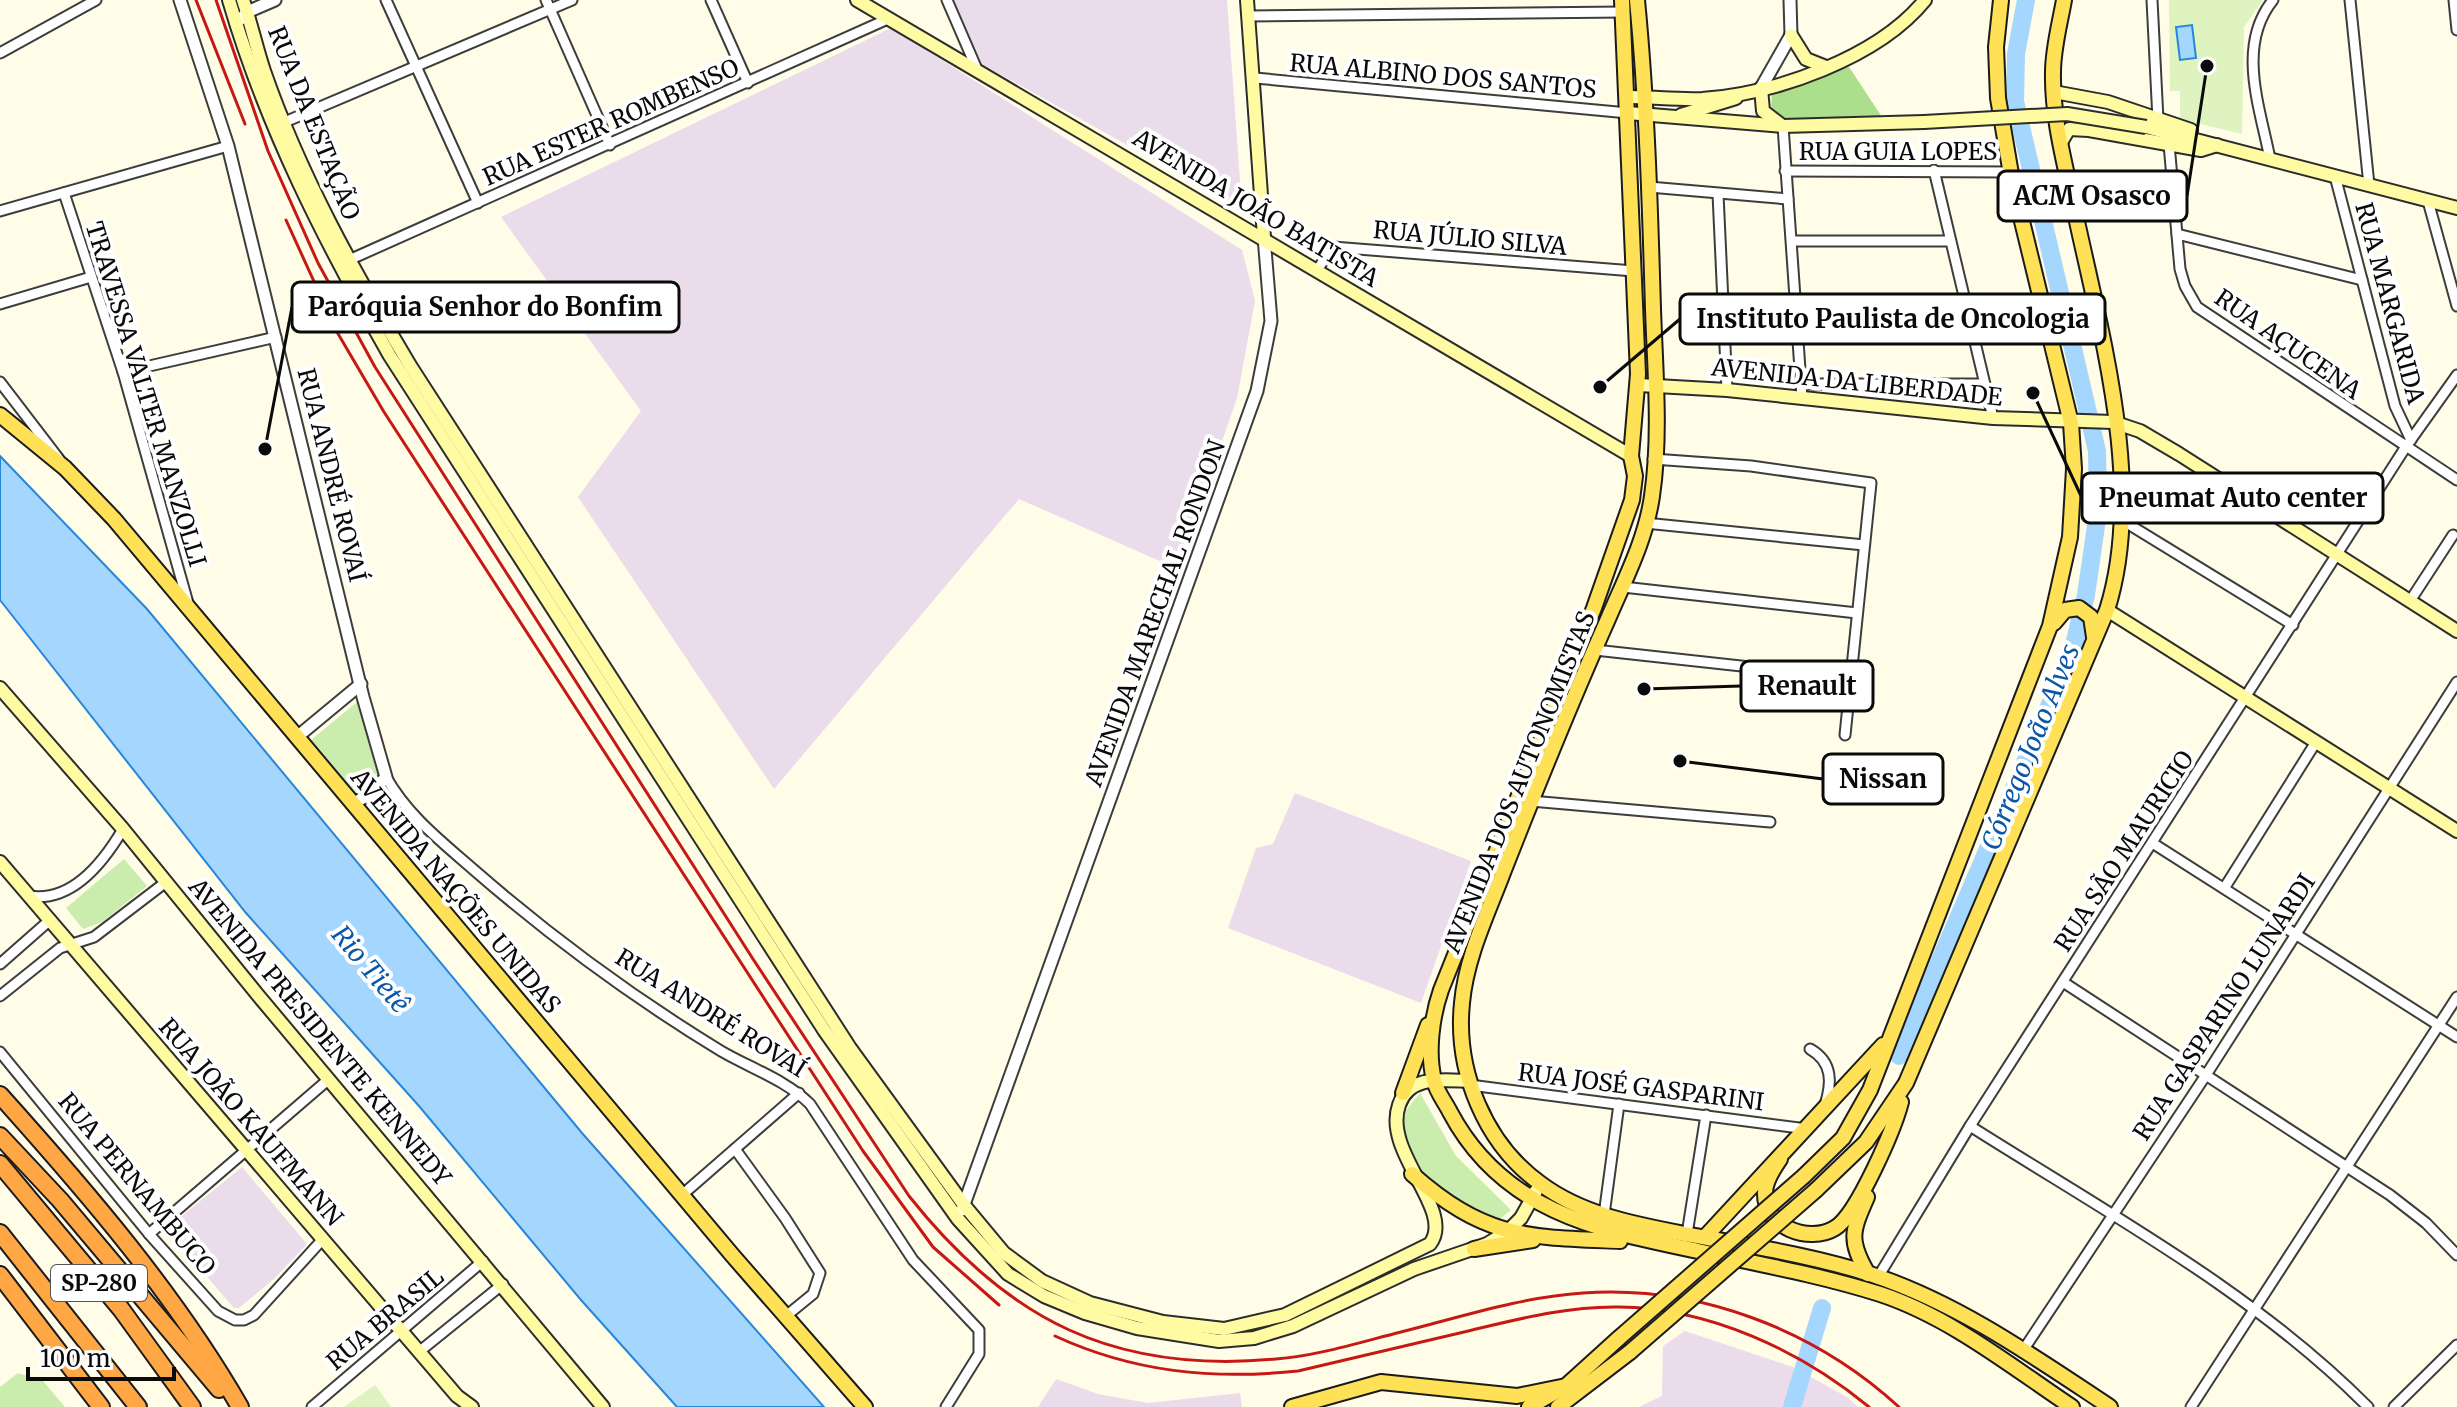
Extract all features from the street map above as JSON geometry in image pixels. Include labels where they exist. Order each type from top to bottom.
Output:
[{"type":"highway","points":[[0,1095],[71,1175],[142,1263],[237,1402]]},
{"type":"highway","points":[[0,1136],[60,1200],[215,1386],[237,1402]]},
{"type":"highway","name":"SP-280","points":[[0,1164],[121,1309],[192,1407]]},
{"type":"highway","name":"SP-280","points":[[0,1233],[138,1407]]},
{"type":"highway","points":[[0,1275],[101,1407]]},
{"type":"main road","name":"RUA DA ESTAÇÃO","points":[[229,0],[236,25],[279,124],[344,263]]},
{"type":"main road","name":"AVENIDA JOÃO BATISTA","points":[[857,0],[976,67],[1631,456]]},
{"type":"main road","name":"AVENIDA MARECHAL RONDON","points":[[1247,0],[1264,237]]},
{"type":"main road","name":"AVENIDA DOS AUTONOMISTAS","points":[[1637,0],[1647,97],[1655,385],[1652,496],[1623,587],[1531,801],[1466,976],[1461,1021],[1469,1083],[1488,1126],[1503,1147],[1539,1184],[1604,1215],[1873,1275],[1942,1305],[2110,1407]]},
{"type":"main road","points":[[1672,118],[1718,106],[1826,67],[1892,30],[1925,0]]},
{"type":"main road","points":[[1565,1400],[1619,1338],[1835,1147],[1856,1117],[1891,1036],[2054,622],[2070,537],[2078,422],[2011,172],[1995,77],[2001,0]]},
{"type":"main road","points":[[1780,1159],[1766,1186],[1766,1202],[1780,1221],[1805,1235],[1825,1234],[1841,1224],[1869,1179],[1898,1114],[1906,1083],[2107,610],[2116,580],[2120,519],[2116,423],[2060,144],[2054,92],[2054,61],[2064,0]]},
{"type":"main road","name":"RUA DA ESTAÇÃO","points":[[245,6],[279,124]]},
{"type":"main road","name":"AVENIDA DOS AUTONOMISTAS","points":[[1623,6],[1639,385],[1631,456],[1635,476],[1632,500],[1619,544],[1435,1006],[1434,1080],[1458,1128],[1489,1164],[1532,1200],[1557,1215],[1641,1242],[1808,1274],[1882,1295],[1940,1322],[2072,1407]]},
{"type":"main road","points":[[1791,35],[1806,59],[1826,67]]},
{"type":"main road","points":[[1628,97],[1700,99],[1761,88]]},
{"type":"main road","points":[[1761,88],[1763,111],[1783,126]]},
{"type":"main road","points":[[2054,92],[2108,102],[2203,134],[2218,145]]},
{"type":"main road","points":[[2089,130],[2073,121],[2074,106],[2087,101],[2108,102]]},
{"type":"main road","points":[[1628,113],[1783,126],[2067,114],[2146,127],[2457,208]]},
{"type":"main road","points":[[2060,144],[2069,129],[2201,150],[2218,145]]},
{"type":"main road","points":[[344,263],[486,489],[757,907],[876,1085],[964,1205],[1004,1253],[1059,1290],[1122,1313],[1196,1328],[1224,1329],[1285,1315],[1430,1244],[1436,1233],[1436,1219],[1412,1174],[1395,1122],[1435,1006]]},
{"type":"main road","points":[[344,263],[410,389],[779,963],[958,1219],[996,1264],[1044,1296],[1085,1313],[1137,1328],[1219,1341],[1254,1338],[1293,1326],[1414,1269],[1474,1249],[1507,1232],[1532,1200],[1539,1184]]},
{"type":"main road","name":"AVENIDA DA LIBERDADE","points":[[1639,385],[1727,390],[1993,418],[2116,423]]},
{"type":"main road","name":"AVENIDA NAÇÕES UNIDAS","points":[[0,415],[65,468],[114,519],[682,1195],[865,1407]]},
{"type":"main road","points":[[2116,423],[2140,431],[2179,454],[2457,631]]},
{"type":"main road","points":[[1631,456],[1648,480],[1652,496]]},
{"type":"main road","points":[[2054,622],[2069,608],[2079,608],[2091,617],[2094,636]]},
{"type":"main road","points":[[2107,610],[2457,831]]},
{"type":"main road","name":"AVENIDA PRESIDENTE KENNEDY","points":[[0,688],[123,829],[603,1407]]},
{"type":"main road","name":"RUA JOÃO KAUFMANN","points":[[0,862],[457,1396],[472,1407]]},
{"type":"main road","points":[[1705,1237],[1891,1036]]},
{"type":"main road","points":[[1403,1093],[1413,1086],[1434,1080],[1469,1083]]},
{"type":"main road","points":[[1529,1407],[1565,1400],[1630,1352],[1816,1190],[1866,1142],[1906,1083]]},
{"type":"main road","points":[[1412,1174],[1461,1213],[1507,1232],[1542,1238],[1641,1242]]},
{"type":"main road","points":[[1869,1179],[1853,1244],[1873,1275]]},
{"type":"main road","points":[[1474,1249],[1542,1238]]},
{"type":"main road","points":[[1292,1407],[1381,1382],[1565,1400]]},
{"type":"street","points":[[0,53],[96,0]]},
{"type":"street","name":"RUA ANDRÉ ROVAÍ","points":[[180,0],[228,146],[386,777],[404,804],[447,847],[569,947],[721,1051],[799,1093],[823,1122],[913,1260],[979,1330],[979,1354],[946,1407]]},
{"type":"street","points":[[236,25],[245,6],[275,0]]},
{"type":"street","points":[[386,0],[478,203]]},
{"type":"street","points":[[279,124],[418,67],[548,5],[572,0]]},
{"type":"street","points":[[711,0],[748,83]]},
{"type":"street","points":[[947,0],[976,67]]},
{"type":"street","points":[[1761,88],[1791,35],[1790,0]]},
{"type":"street","points":[[2152,0],[2158,120]]},
{"type":"street","points":[[2270,159],[2252,65],[2258,27],[2273,0]]},
{"type":"street","points":[[2350,0],[2369,185]]},
{"type":"street","points":[[2454,0],[2457,30]]},
{"type":"street","points":[[548,5],[610,145]]},
{"type":"street","points":[[1249,16],[1623,6]]},
{"type":"street","name":"RUA ESTER ROMBENSO","points":[[344,263],[890,18]]},
{"type":"street","name":"RUA ALBINO DOS SANTOS","points":[[1255,78],[1628,113]]},
{"type":"street","points":[[1783,126],[1802,398]]},
{"type":"street","name":"RUA AÇUCENA","points":[[2169,144],[2185,286],[2197,307],[2408,444],[2457,480]]},
{"type":"street","points":[[0,211],[228,146]]},
{"type":"street","points":[[1934,170],[1993,418]]},
{"type":"street","name":"RUA GUIA LOPES","points":[[1785,171],[2011,172]]},
{"type":"street","name":"RUA MARGARIDA","points":[[2335,176],[2395,406],[2408,444]]},
{"type":"street","points":[[1649,187],[1788,199]]},
{"type":"street","name":"TRAVESSA VALTER MANZOLLI","points":[[64,193],[123,372],[189,607]]},
{"type":"street","points":[[1718,194],[1727,390]]},
{"type":"street","points":[[2428,201],[2457,306]]},
{"type":"street","points":[[2177,234],[2362,280]]},
{"type":"street","name":"AVENIDA MARECHAL RONDON","points":[[958,1219],[1257,391],[1271,321],[1264,237]]},
{"type":"street","points":[[1792,241],[1950,241]]},
{"type":"street","name":"RUA JÚLIO SILVA","points":[[1317,270],[1328,249],[1333,247],[1634,271]]},
{"type":"street","points":[[0,304],[91,277]]},
{"type":"street","points":[[1795,311],[1966,312]]},
{"type":"street","points":[[123,372],[276,337]]},
{"type":"street","name":"RUA SÃO MAURICIO","points":[[1873,1275],[2154,844],[2408,444],[2457,375]]},
{"type":"street","points":[[0,382],[65,468]]},
{"type":"street","points":[[1801,384],[1984,384]]},
{"type":"street","points":[[1653,459],[1863,479],[1871,483],[1845,735]]},
{"type":"street","points":[[2120,519],[2293,625]]},
{"type":"street","points":[[1645,523],[1864,545]]},
{"type":"street","points":[[2410,601],[2453,535]]},
{"type":"street","points":[[1623,587],[1857,613]]},
{"type":"street","points":[[1595,650],[1851,678]]},
{"type":"street","name":"RUA GASPARINO LUNARDI","points":[[2022,1352],[2206,1075],[2457,682]]},
{"type":"street","points":[[297,737],[361,684]]},
{"type":"street","points":[[2225,887],[2316,742]]},
{"type":"street","points":[[354,803],[370,794],[386,777]]},
{"type":"street","points":[[1531,801],[1770,822]]},
{"type":"street","points":[[28,896],[50,898],[69,890],[107,855],[123,829]]},
{"type":"street","points":[[2154,844],[2296,931],[2457,1037]]},
{"type":"street","points":[[0,996],[70,942],[85,940],[111,926],[166,882]]},
{"type":"street","points":[[0,964],[50,920]]},
{"type":"street","points":[[2063,982],[2415,1214],[2457,1255]]},
{"type":"street","points":[[2191,1407],[2457,997]]},
{"type":"street","points":[[1810,1049],[1824,1060],[1830,1078],[1821,1115]]},
{"type":"street","name":"RUA PERNAMBUCO","points":[[0,1052],[149,1234],[225,1316],[244,1320],[254,1315],[322,1240]]},
{"type":"street","points":[[149,1234],[329,1079]]},
{"type":"street","name":"RUA JOSÉ GASPARINI","points":[[1469,1083],[1807,1129]]},
{"type":"street","points":[[682,1195],[799,1093]]},
{"type":"street","points":[[1604,1215],[1619,1104]]},
{"type":"street","points":[[1687,1234],[1706,1115]]},
{"type":"street","points":[[1970,1126],[2256,1309],[2311,1352],[2368,1407]]},
{"type":"street","points":[[735,1149],[820,1273],[813,1294],[786,1316]]},
{"type":"street","name":"RUA BRASIL","points":[[312,1407],[483,1261]]},
{"type":"street","name":"RUA BRASIL","points":[[420,1351],[503,1284]]},
{"type":"street","points":[[2394,1407],[2457,1345]]},
{"type":"shaded area","points":[[954,0],[1227,0],[1242,209],[980,63]]},
{"type":"shaded area","points":[[891,28],[1242,250],[1255,301],[1237,398],[1178,569],[1019,499],[774,789],[578,497],[641,411],[501,217]]},
{"type":"shaded area","points":[[1295,793],[1471,861],[1421,1003],[1228,928],[1256,848],[1273,844]]},
{"type":"shaded area","points":[[242,1167],[307,1244],[274,1279],[239,1308],[234,1308],[166,1229]]},
{"type":"shaded area","points":[[1685,1331],[1793,1367],[1847,1397],[1858,1407],[1639,1407],[1662,1396],[1663,1346]]},
{"type":"shaded area","points":[[1056,1379],[1098,1394],[1148,1403],[1240,1393],[1242,1407],[1038,1407]]},
{"type":"green space","points":[[2169,0],[2263,0],[2244,27],[2242,134],[2180,119],[2180,91],[2170,91]]},
{"type":"green space","points":[[1849,67],[1882,117],[1782,122],[1771,109],[1772,92]]},
{"type":"green space","points":[[363,697],[386,777],[354,803],[305,745]]},
{"type":"green space","points":[[124,859],[147,886],[102,922],[83,929],[66,908]]},
{"type":"green space","points":[[1420,1093],[1456,1156],[1511,1210],[1496,1222],[1480,1217],[1446,1197],[1418,1167],[1408,1150],[1404,1132],[1406,1111]]},
{"type":"green space","points":[[18,1373],[43,1381],[65,1407],[0,1407],[0,1387]]},
{"type":"green space","points":[[375,1385],[391,1407],[344,1407]]},
{"type":"water","points":[[2192,25],[2196,58],[2180,60],[2176,27]]},
{"type":"water","name":"Rio Tietê","points":[[0,456],[147,609],[582,1133],[824,1407],[677,1407],[581,1300],[419,1106],[246,913],[0,600]]},
{"type":"waterway","name":"Córrego João Alves","points":[[1899,1056],[2072,653],[2086,595],[2098,512],[2097,451],[2015,101],[2016,54],[2026,0]]},
{"type":"waterway","name":"Córrego João Alves","points":[[1792,1407],[1822,1308]]},
{"type":"railway","points":[[196,0],[245,124]]},
{"type":"railway","points":[[216,0],[268,151],[318,263],[375,367],[753,959],[909,1196],[947,1240],[985,1276],[1026,1306],[1069,1330],[1115,1347],[1165,1357],[1218,1361],[1307,1355],[1491,1308],[1560,1295],[1626,1292],[1669,1296],[1711,1305],[1792,1335],[1866,1379],[1899,1407]]},
{"type":"railway","points":[[286,220],[337,332],[384,412],[863,1151],[933,1247],[999,1305]]},
{"type":"railway","points":[[1055,1336],[1114,1358],[1143,1365],[1204,1373],[1266,1374],[1298,1371],[1560,1311],[1599,1307],[1653,1309],[1687,1315],[1753,1336],[1814,1368],[1869,1407]]},
{"type":"place","name":"ACM Osasco","points":[[2207,66]]},
{"type":"place","name":"Instituto Paulista de Oncologia","points":[[1600,387]]},
{"type":"place","name":"Pneumat Auto center","points":[[2033,393]]},
{"type":"place","name":"Paróquia Senhor do Bonfim","points":[[265,449]]},
{"type":"place","name":"Renault","points":[[1644,689]]},
{"type":"place","name":"Nissan","points":[[1680,761]]}]
